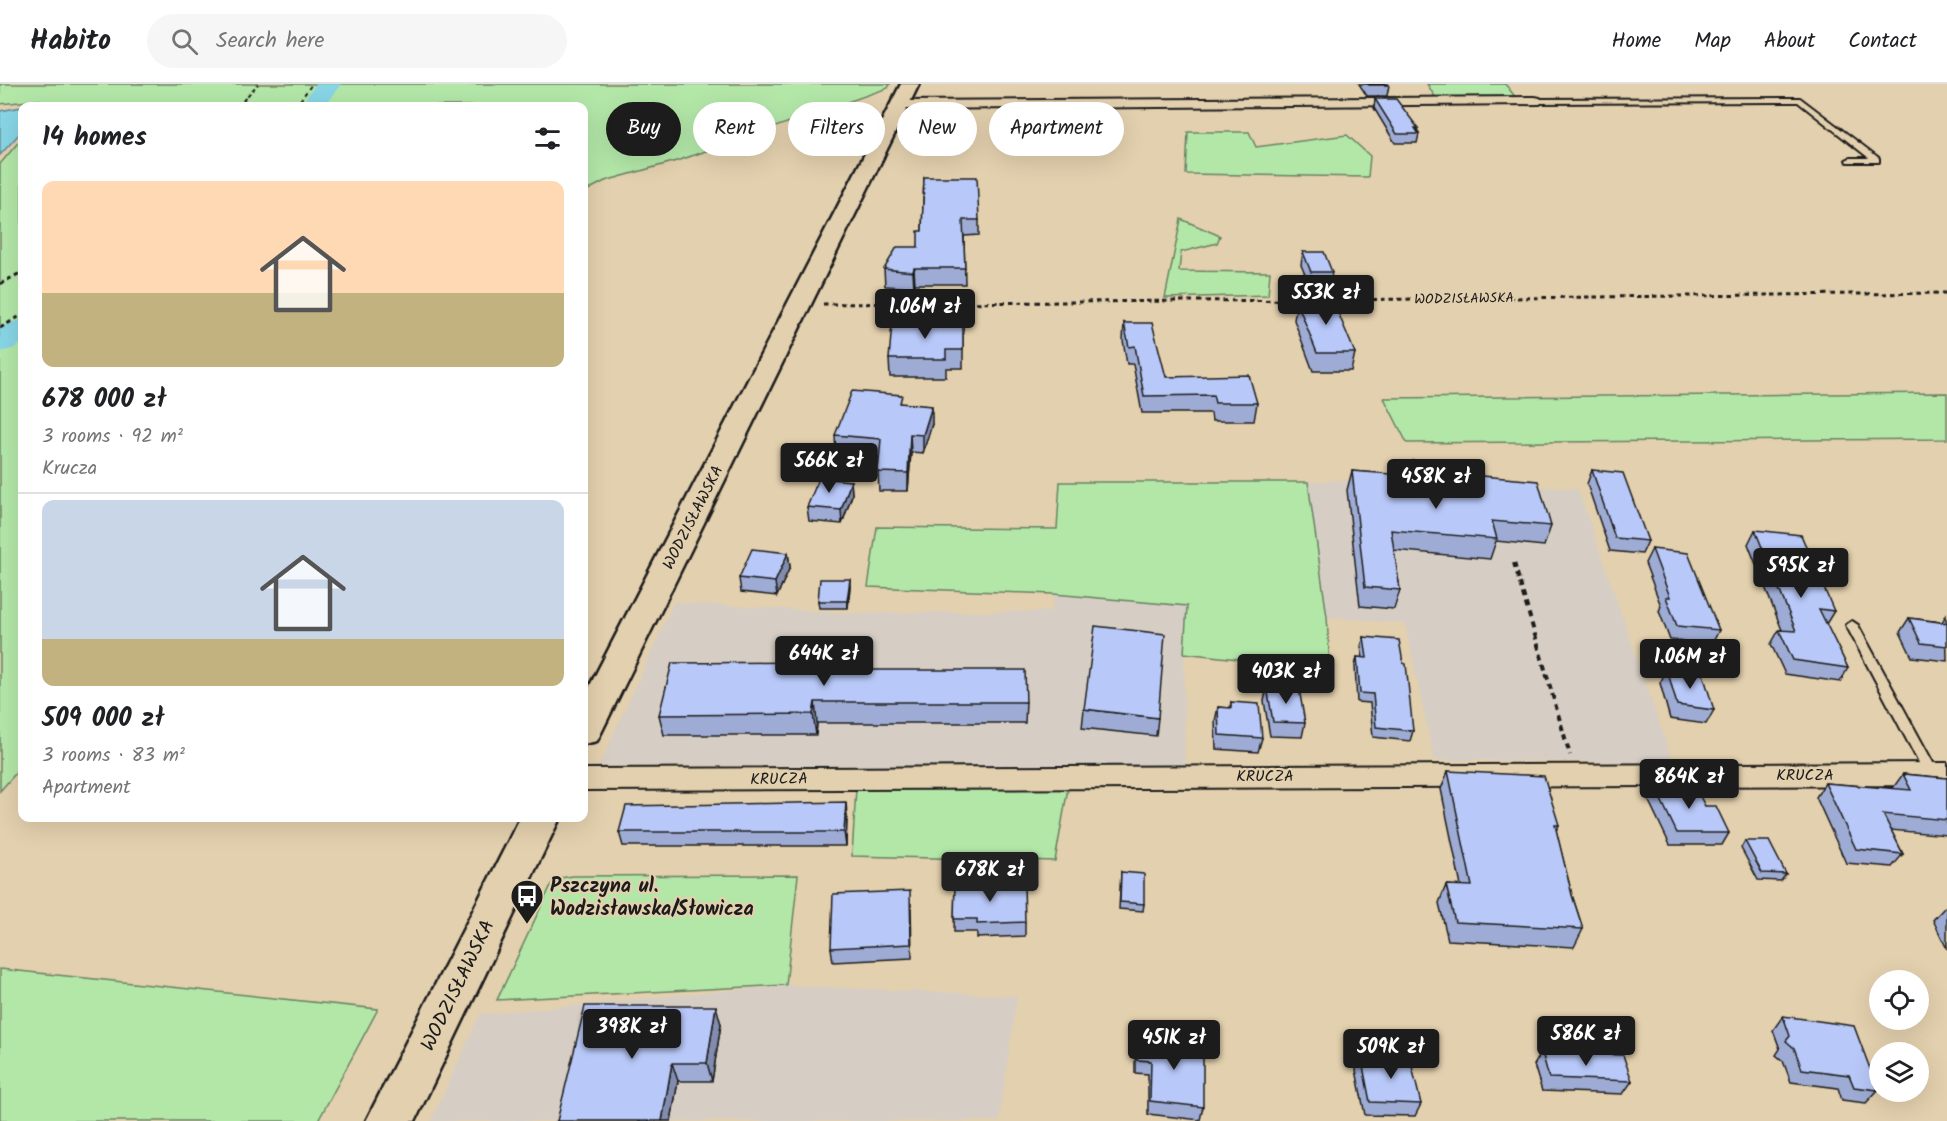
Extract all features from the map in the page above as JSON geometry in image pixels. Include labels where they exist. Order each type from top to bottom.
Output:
[{"type":"main road","name":"WODZISŁAWSKA","points":[[588,723],[905,95]]},
{"type":"main road","name":"WODZISŁAWSKA","points":[[390,1121],[538,822]]},
{"type":"street","points":[[1510,84],[1529,101]]},
{"type":"street","points":[[905,95],[1529,101]]},
{"type":"street","name":"KRUCZA","points":[[588,780],[1067,776],[1940,774]]},
{"type":"lane","points":[[1529,101],[1800,100],[1875,160],[1850,160]]},
{"type":"lane","points":[[1852,625],[1940,774]]},
{"type":"path","points":[[242,102],[258,84]]},
{"type":"path","points":[[299,102],[312,84]]},
{"type":"path","points":[[0,284],[18,274]]},
{"type":"path","name":"WODZISŁAWSKA","points":[[1330,300],[1947,293]]},
{"type":"path","points":[[800,303],[1318,300]]},
{"type":"path","points":[[0,328],[18,317]]},
{"type":"path","points":[[1514,563],[1575,775]]},
{"type":"shaded area","points":[[1402,477],[1578,489],[1673,762],[1434,760],[1405,624],[1327,617],[1308,482]]},
{"type":"shaded area","points":[[1054,594],[1188,606],[1184,653],[1185,767],[599,766],[674,602],[848,613],[1052,611]]},
{"type":"shaded area","points":[[786,985],[1017,996],[999,1121],[431,1121],[480,1014]]},
{"type":"green space","points":[[0,84],[890,84],[888,88],[848,102],[788,102],[788,123],[776,127],[776,102],[693,102],[693,156],[605,181],[588,190],[588,102],[45,102],[40,100],[0,104]]},
{"type":"green space","points":[[1427,84],[1505,84],[1517,99],[1437,100]]},
{"type":"green space","points":[[1188,132],[1249,132],[1256,147],[1347,135],[1370,156],[1368,177],[1186,174]]},
{"type":"green space","points":[[18,143],[18,771],[0,791],[0,164]]},
{"type":"green space","points":[[1181,219],[1220,236],[1217,243],[1181,252],[1179,271],[1270,272],[1268,295],[1165,298]]},
{"type":"green space","points":[[1947,393],[1947,439],[1407,443],[1384,398]]},
{"type":"green space","points":[[1060,482],[1308,482],[1327,617],[1330,669],[1184,653],[1187,606],[1054,594],[868,587],[877,527],[1057,529]]},
{"type":"green space","points":[[856,788],[1068,788],[1055,861],[852,856]]},
{"type":"green space","points":[[798,875],[786,985],[497,1000],[554,879],[573,876]]},
{"type":"green space","points":[[0,969],[378,1009],[318,1121],[0,1121]]},
{"type":"water","points":[[18,108],[18,135],[0,155],[0,111]]},
{"type":"building","points":[[1375,99],[1396,99],[1418,128],[1415,128],[1419,134],[1397,134]]},
{"type":"building","points":[[924,177],[977,177],[979,220],[963,220],[965,268],[914,268],[913,272],[884,269],[897,247],[918,247],[918,231],[922,231]]},
{"type":"building","points":[[1303,252],[1324,252],[1332,272],[1311,272]]},
{"type":"building","points":[[1310,298],[1332,298],[1355,353],[1317,353],[1297,302],[1311,302]]},
{"type":"building","points":[[892,323],[963,323],[963,350],[946,350],[946,359],[889,359]]},
{"type":"building","points":[[1124,323],[1152,323],[1166,377],[1249,375],[1257,403],[1215,403],[1213,395],[1144,396],[1135,346],[1129,347]]},
{"type":"building","points":[[852,391],[902,395],[900,403],[932,406],[923,435],[910,434],[908,473],[878,472],[881,439],[835,435]]},
{"type":"building","points":[[1413,461],[1480,467],[1482,476],[1538,481],[1551,526],[1492,521],[1497,539],[1391,530],[1400,590],[1365,587],[1352,471],[1416,476]]},
{"type":"building","points":[[1592,470],[1623,473],[1648,541],[1615,538]]},
{"type":"building","points":[[819,478],[851,481],[841,510],[807,507]]},
{"type":"building","points":[[1755,530],[1801,535],[1834,611],[1819,609],[1848,668],[1793,660],[1779,630],[1796,631]]},
{"type":"building","points":[[752,549],[788,553],[775,582],[739,578]]},
{"type":"building","points":[[1652,549],[1688,553],[1719,630],[1677,626],[1666,597],[1670,597]]},
{"type":"building","points":[[820,579],[850,579],[847,601],[818,601]]},
{"type":"building","points":[[1909,618],[1947,623],[1947,646],[1921,643]]},
{"type":"building","points":[[1095,626],[1165,634],[1158,718],[1084,709]]},
{"type":"building","points":[[1364,637],[1399,640],[1403,663],[1406,664],[1413,731],[1376,727],[1373,694],[1360,693],[1357,657],[1367,658]]},
{"type":"building","points":[[820,662],[819,670],[1025,670],[1026,702],[815,702],[813,714],[659,715],[672,663]]},
{"type":"building","points":[[1667,669],[1703,674],[1714,710],[1677,705]]},
{"type":"building","points":[[1267,687],[1299,688],[1305,723],[1273,722]]},
{"type":"building","points":[[1231,702],[1259,704],[1262,738],[1219,735],[1218,707],[1231,708]]},
{"type":"building","points":[[1448,771],[1544,776],[1559,825],[1555,825],[1583,929],[1455,922],[1446,885],[1472,886]]},
{"type":"building","points":[[1903,774],[1947,778],[1947,820],[1883,814],[1903,854],[1856,849],[1825,783],[1911,790]]},
{"type":"building","points":[[1653,783],[1693,783],[1705,806],[1716,806],[1729,833],[1677,833]]},
{"type":"building","points":[[846,802],[844,832],[619,832],[626,806]]},
{"type":"building","points":[[1745,841],[1769,841],[1786,874],[1762,873]]},
{"type":"building","points":[[1121,872],[1144,874],[1144,904],[1120,902]]},
{"type":"building","points":[[955,883],[1024,884],[1025,922],[977,924],[977,919],[954,919]]},
{"type":"building","points":[[910,891],[911,944],[831,948],[833,894]]},
{"type":"building","points":[[585,1006],[716,1006],[707,1063],[672,1063],[662,1121],[557,1121]]},
{"type":"building","points":[[1783,1016],[1854,1026],[1869,1066],[1869,1089],[1854,1087],[1849,1075],[1802,1069],[1794,1048],[1786,1041],[1790,1036]]},
{"type":"building","points":[[1137,1038],[1203,1045],[1203,1107],[1150,1101],[1151,1061],[1137,1060]]},
{"type":"building","points":[[1542,1052],[1623,1055],[1632,1081],[1549,1078]]},
{"type":"building","points":[[1361,1056],[1410,1058],[1421,1104],[1370,1102]]},
{"type":"waterway","points":[[315,102],[329,84]]},
{"type":"waterway","points":[[0,342],[18,331]]},
{"type":"place","name":"Pszczyna ul. Wodzisławska/Słowicza","points":[[527,925]]}]
